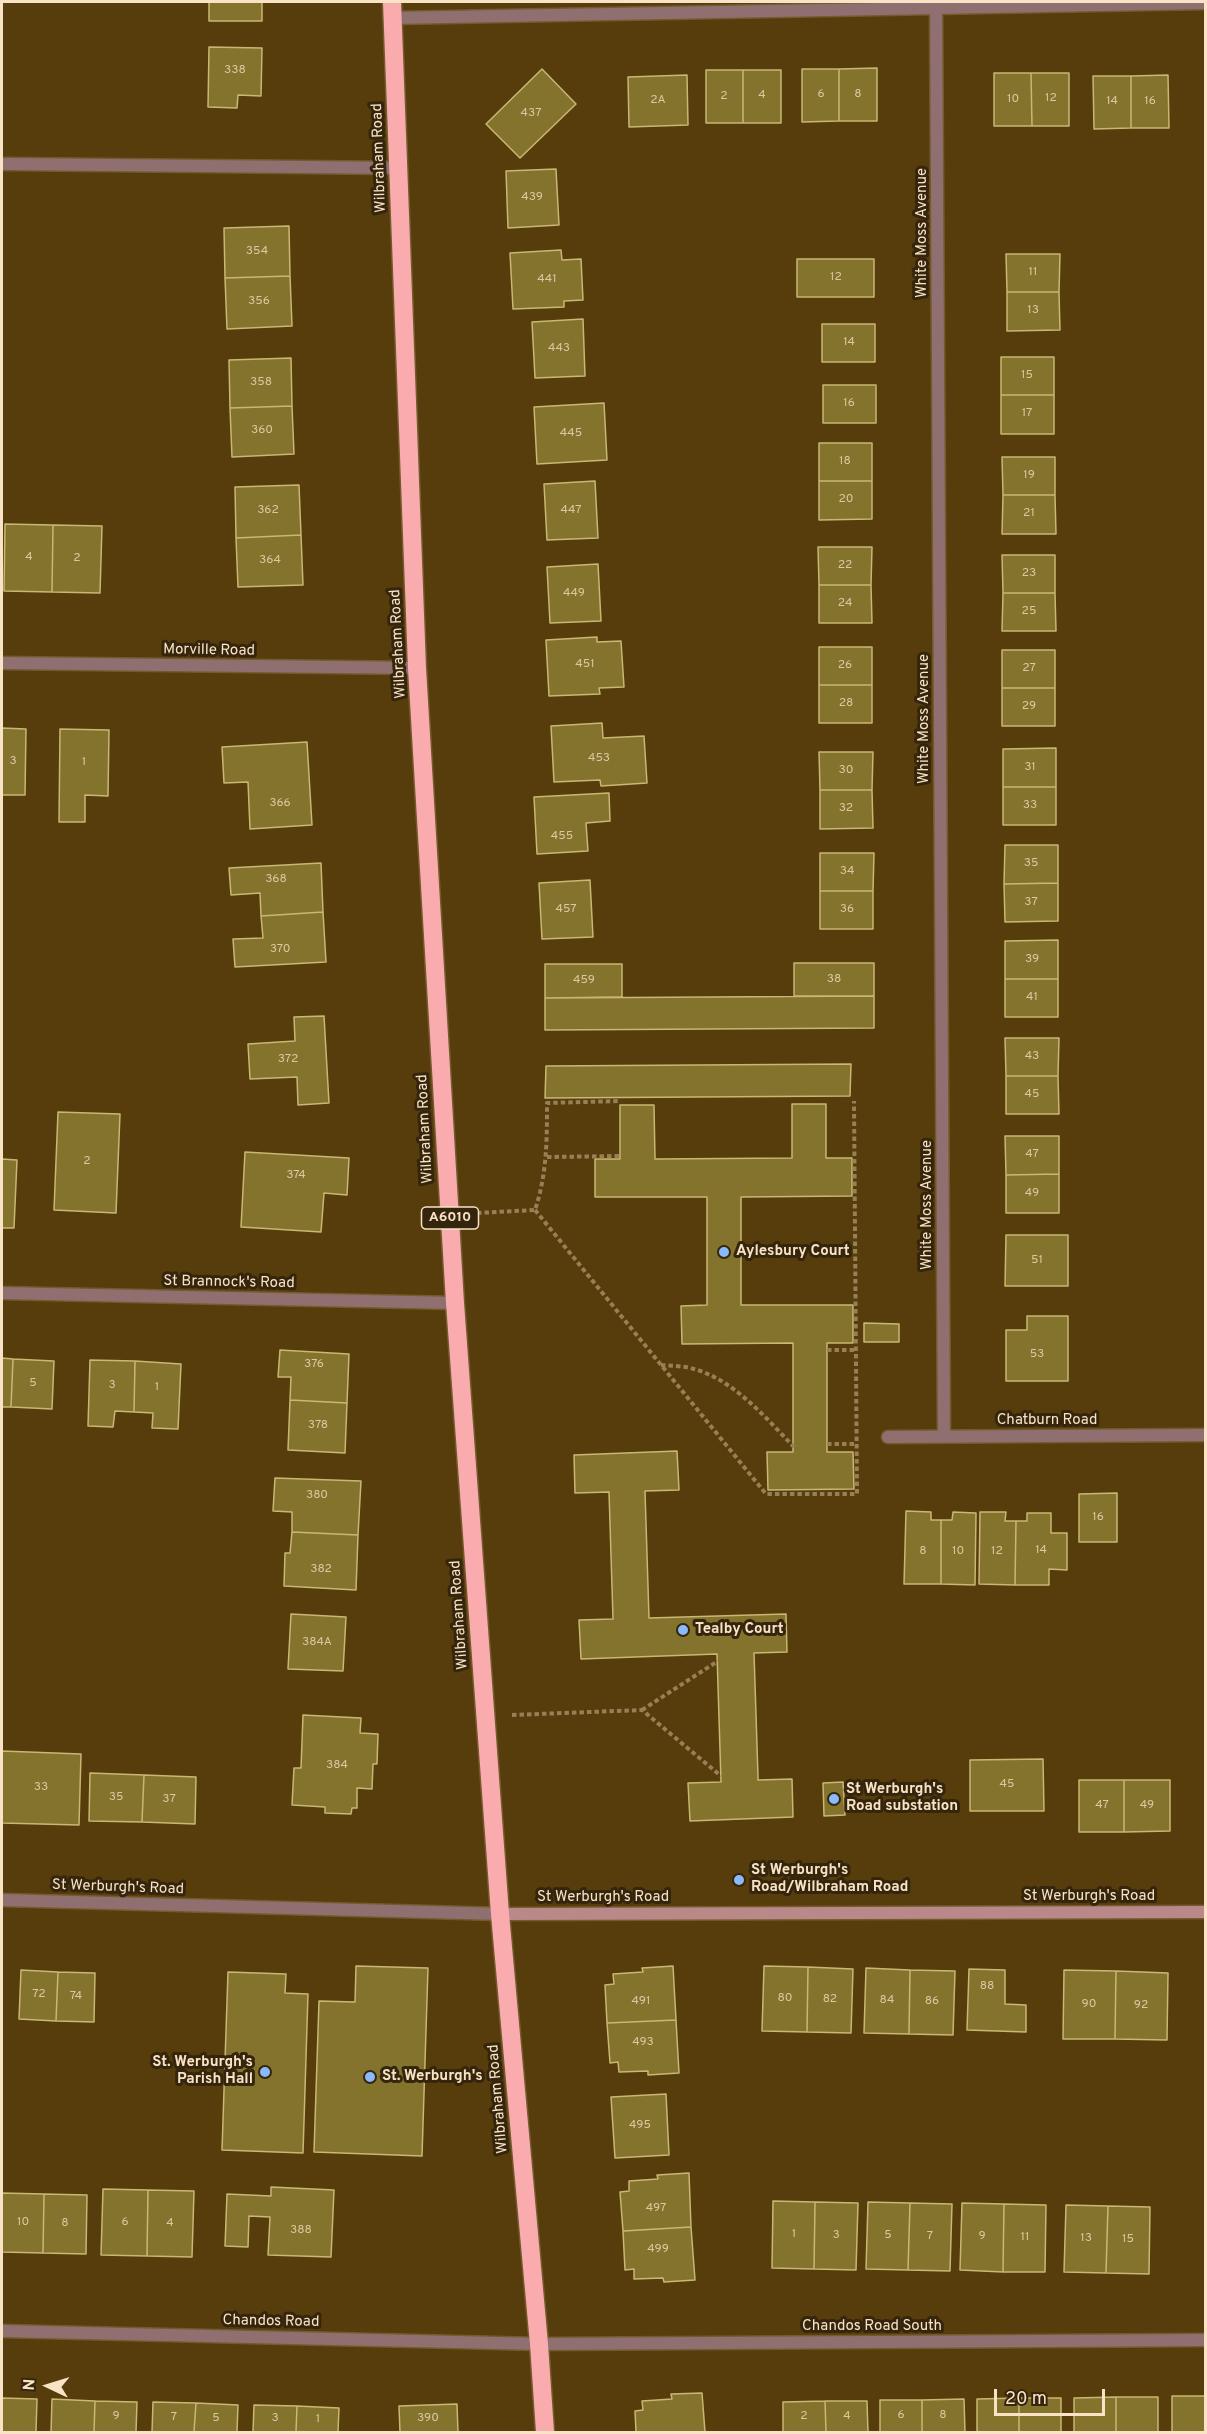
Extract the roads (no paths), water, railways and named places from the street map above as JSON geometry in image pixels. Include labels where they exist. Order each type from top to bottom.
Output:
[{"type":"highway","name":"Wilbraham Road","points":[[393,10],[417,668],[449,1214],[500,1914],[545,2433]]},
{"type":"street","points":[[393,10],[1206,3]]},
{"type":"street","name":"White Moss Avenue","points":[[936,5],[944,1436]]},
{"type":"street","points":[[5,164],[398,168]]},
{"type":"street","name":"Morville Road","points":[[2,663],[417,668]]},
{"type":"street","name":"St Brannock's Road","points":[[2,1293],[455,1303]]},
{"type":"street","name":"Chatburn Road","points":[[888,1437],[1206,1435]]},
{"type":"street","name":"St Werburgh's Road","points":[[2,1900],[500,1914],[1206,1912]]},
{"type":"street","name":"Chandos Road","points":[[2,2331],[539,2344]]},
{"type":"street","name":"Chandos Road South","points":[[539,2344],[1206,2340]]},
{"type":"place","name":"Aylesbury Court","points":[[724,1252]]},
{"type":"place","name":"Tealby Court","points":[[683,1630]]},
{"type":"place","name":"St Werburgh's Road substation","points":[[834,1799]]},
{"type":"place","name":"St Werburgh's Road/Wilbraham Road","points":[[739,1880]]},
{"type":"place","name":"St. Werburgh's Parish Hall","points":[[265,2072]]},
{"type":"place","name":"St. Werburgh's","points":[[370,2077]]}]
